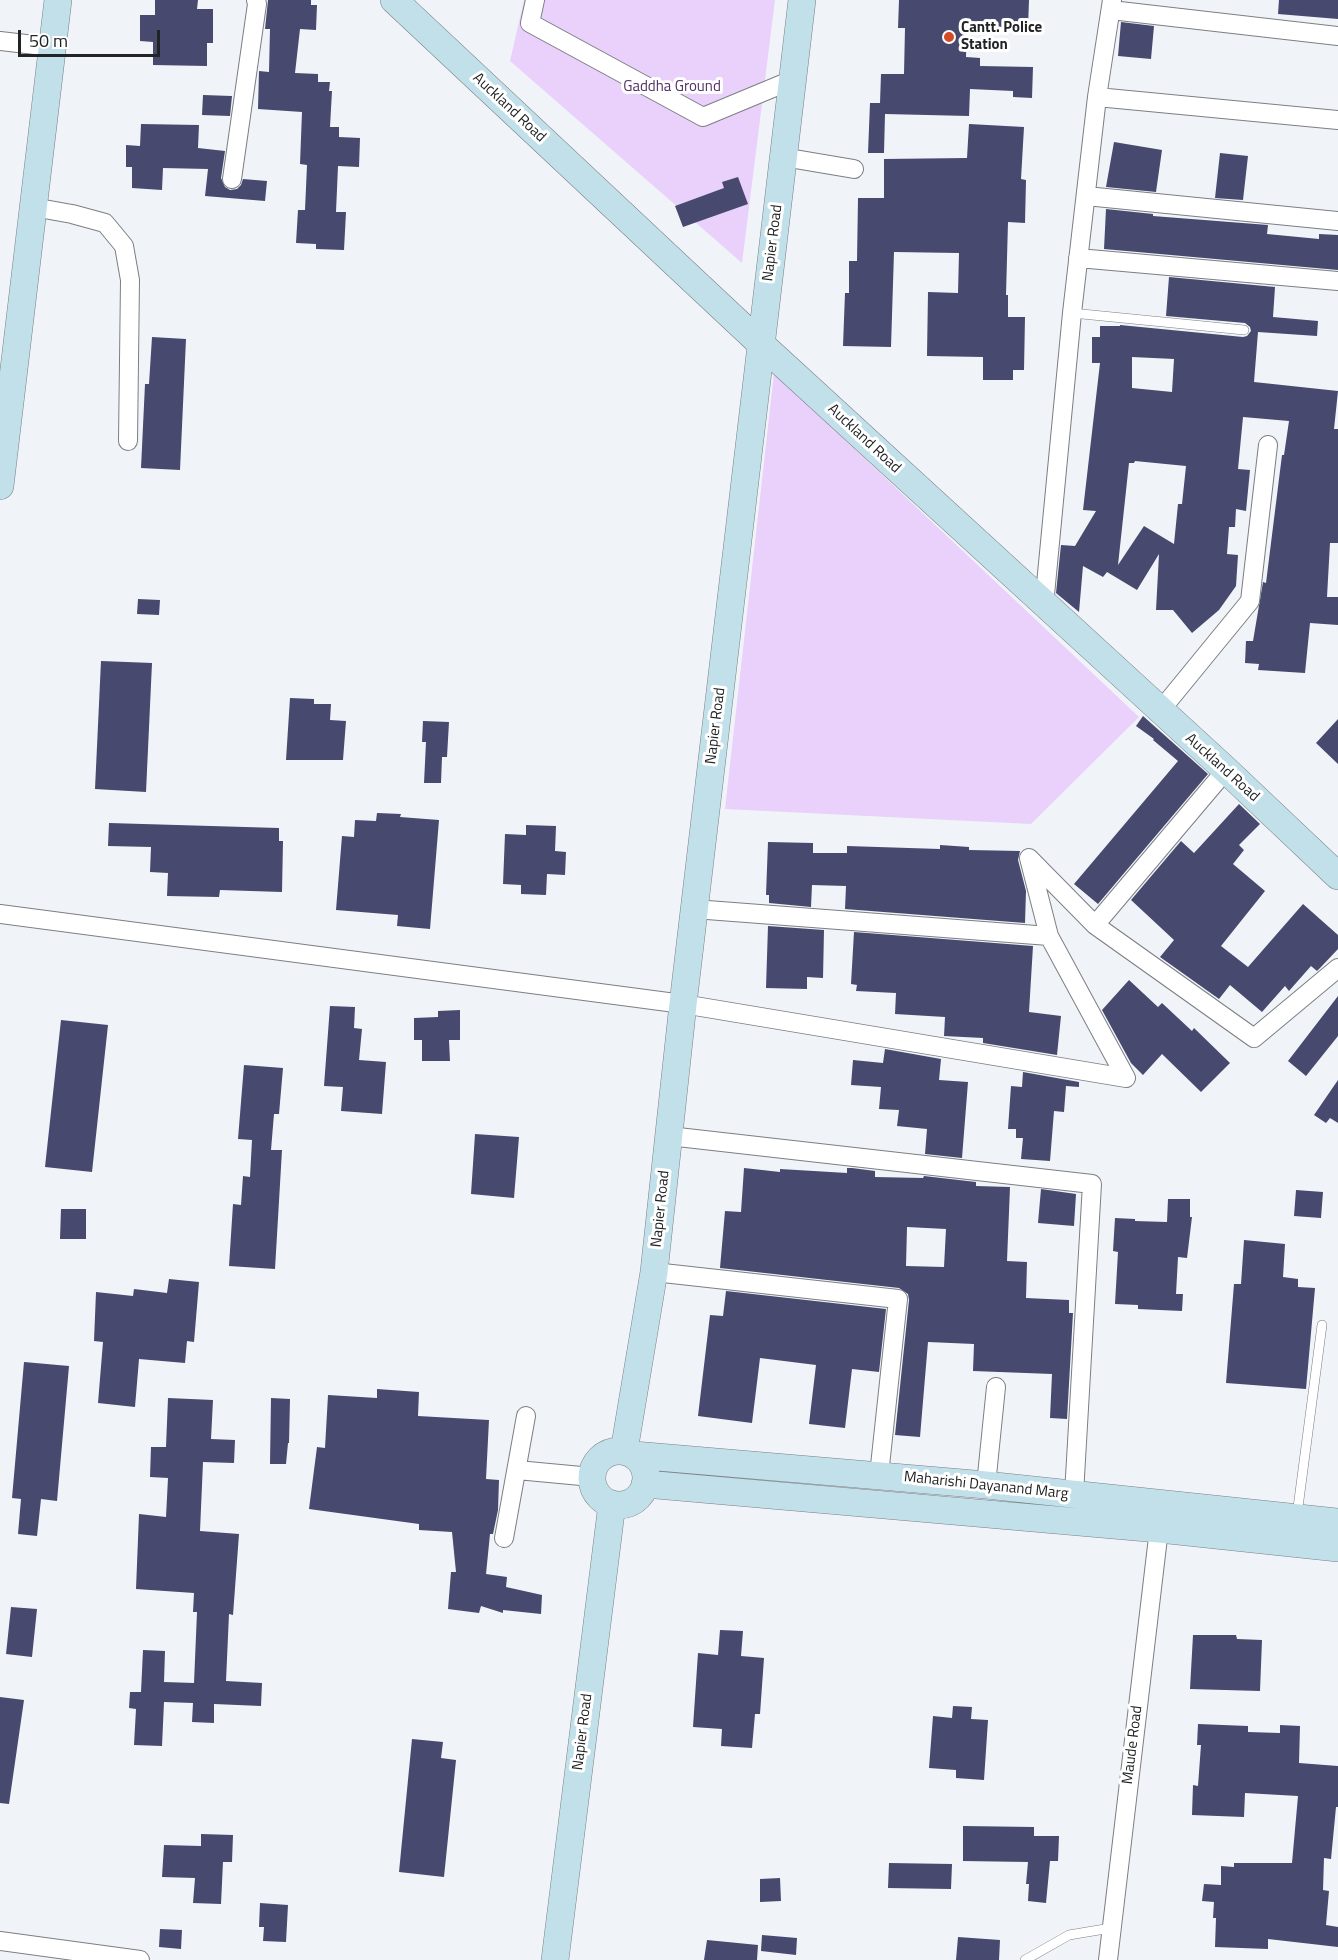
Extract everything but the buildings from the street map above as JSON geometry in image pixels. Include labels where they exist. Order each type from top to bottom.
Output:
[{"type":"street","points":[[0,486],[4,417],[58,0]]},
{"type":"street","points":[[232,179],[256,0]]},
{"type":"street","name":"Auckland Road","points":[[394,0],[1044,605],[1335,867]]},
{"type":"street","points":[[535,0],[530,23],[702,117],[792,80]]},
{"type":"street","name":"Napier Road","points":[[629,1453],[654,1272],[694,909],[802,0]]},
{"type":"street","points":[[1044,605],[1078,258],[1097,97],[1112,5],[1338,36]]},
{"type":"street","points":[[0,41],[52,47]]},
{"type":"street","points":[[1097,97],[1338,120]]},
{"type":"street","points":[[783,157],[854,169]]},
{"type":"street","points":[[1086,196],[1338,221]]},
{"type":"street","points":[[33,207],[72,213],[105,223],[124,246],[130,280],[128,441]]},
{"type":"street","points":[[1078,258],[1338,281]]},
{"type":"street","points":[[1160,711],[1250,601],[1268,446]]},
{"type":"street","points":[[1095,925],[1226,770]]},
{"type":"street","points":[[0,914],[683,1004],[1126,1078],[1049,936],[1029,858],[1095,925],[1254,1038],[1338,968]]},
{"type":"street","points":[[694,909],[1049,936]]},
{"type":"street","points":[[669,1136],[1092,1184],[1074,1494]]},
{"type":"street","points":[[654,1272],[898,1299],[879,1475]]},
{"type":"street","points":[[986,1485],[996,1387]]},
{"type":"street","points":[[504,1538],[526,1416]]},
{"type":"street","points":[[613,1452],[629,1453],[642,1463],[646,1474],[645,1484],[639,1497],[626,1504],[612,1504],[602,1499],[594,1489],[592,1477],[595,1466],[602,1457],[613,1452]]},
{"type":"street","name":"Maharishi Dayanand Marg","points":[[629,1453],[986,1485],[1338,1522]]},
{"type":"street","points":[[517,1470],[592,1477]]},
{"type":"street","name":"Maharishi Dayanand Marg","points":[[645,1484],[1159,1529],[1338,1548]]},
{"type":"street","name":"Napier Road","points":[[555,1960],[612,1504]]},
{"type":"street","name":"Maude Road","points":[[1107,1960],[1159,1529]]},
{"type":"street","points":[[0,1941],[140,1960]]},
{"type":"lane","points":[[1072,313],[1244,330]]},
{"type":"lane","points":[[1297,1517],[1322,1325]]},
{"type":"lane","points":[[1025,1960],[1069,1935],[1111,1928]]},
{"type":"green space","name":"Gaddha Ground","points":[[524,0],[775,0],[742,263],[510,61]]},
{"type":"green space","points":[[774,373],[1139,717],[1031,824],[725,809]]},
{"type":"place","name":"Cantt. Police Station","points":[[949,37]]}]
